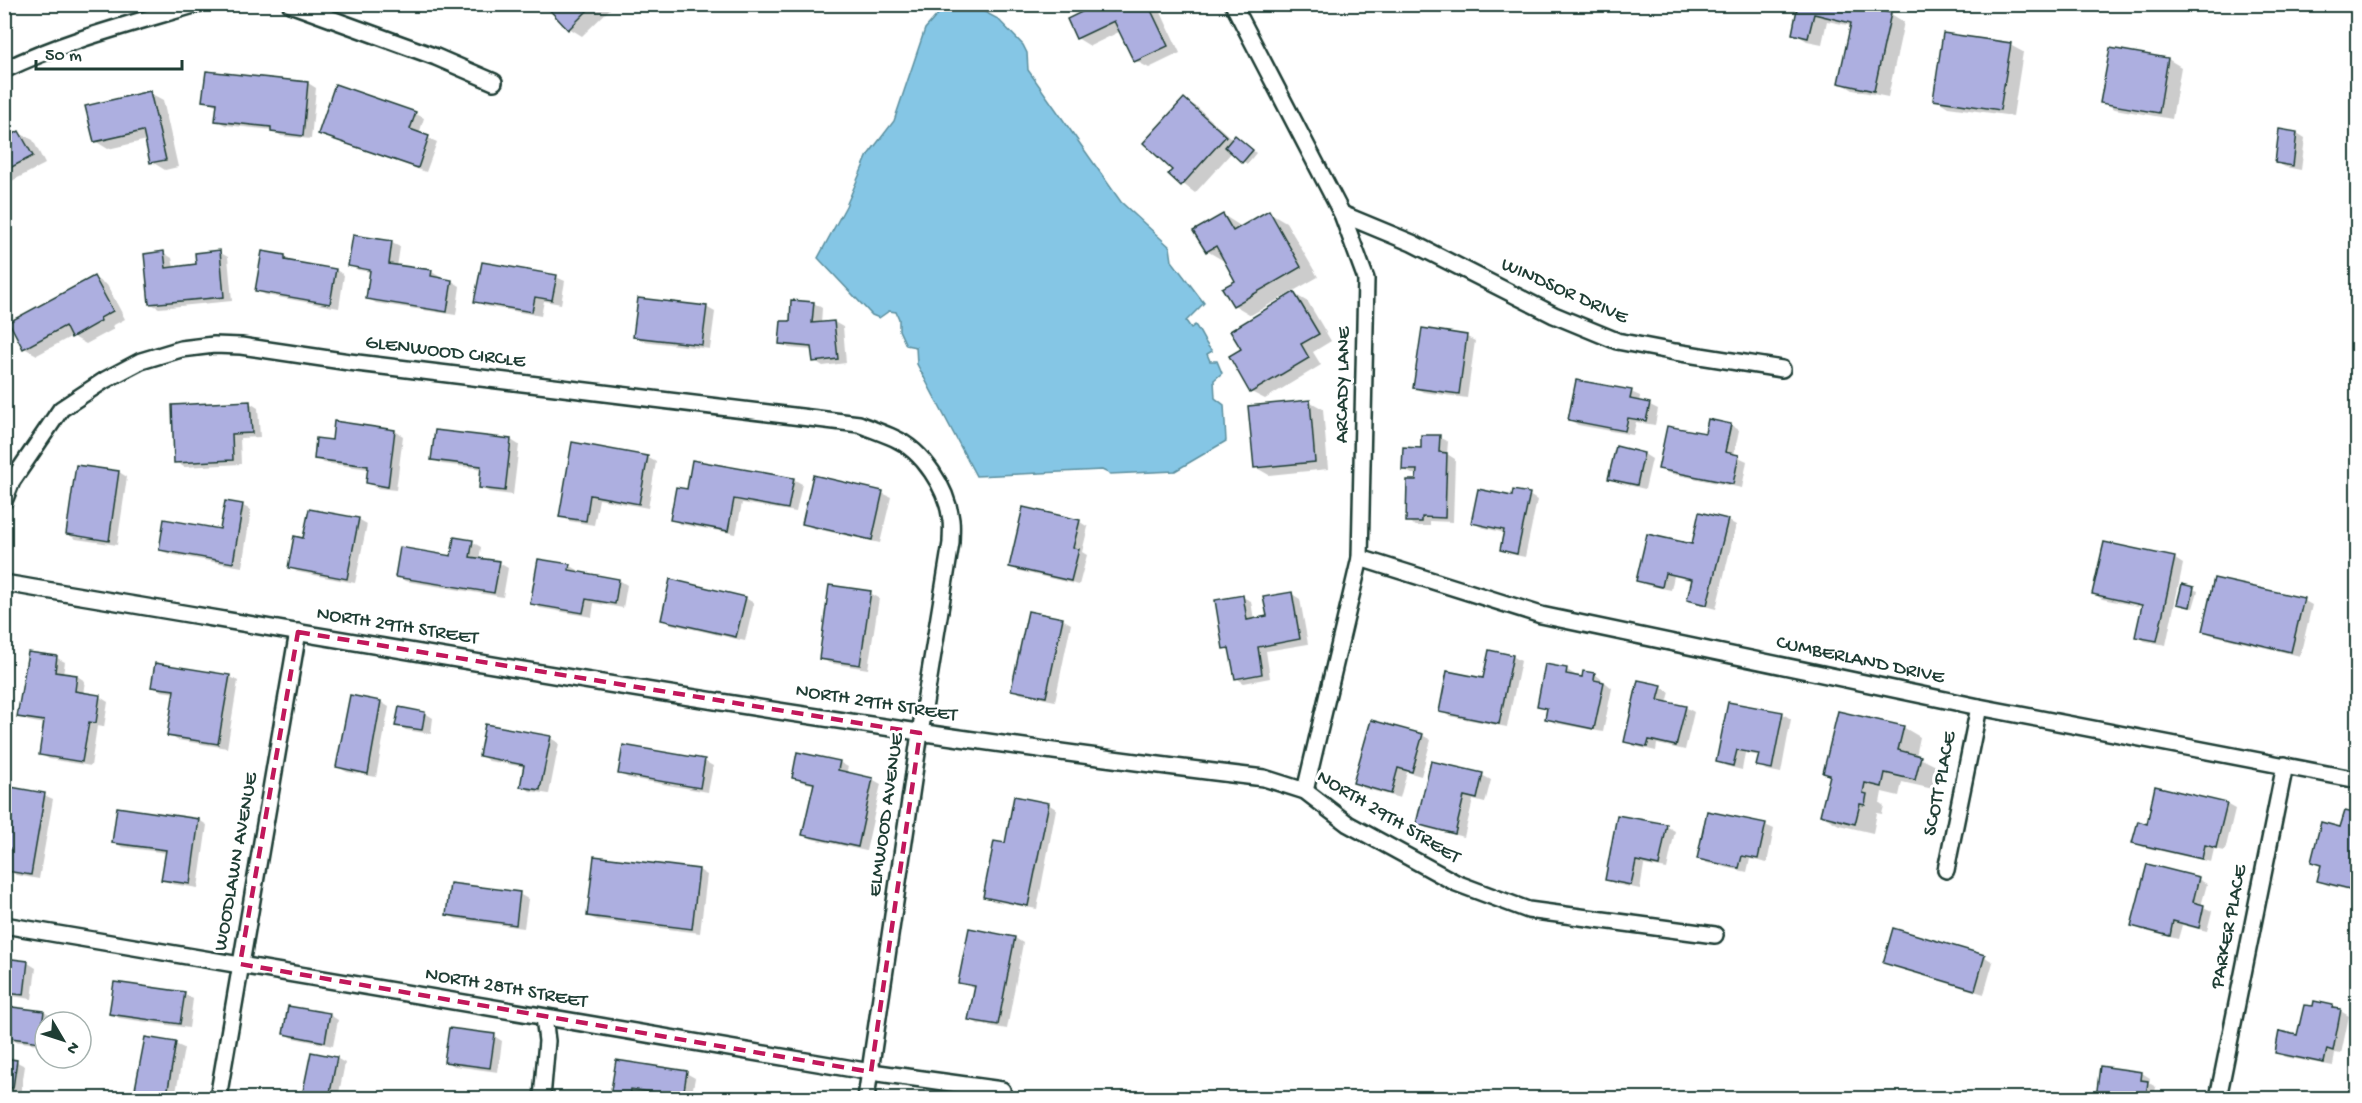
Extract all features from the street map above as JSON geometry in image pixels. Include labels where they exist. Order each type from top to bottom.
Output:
[{"type":"street","points":[[4,70],[72,41],[197,4]]},
{"type":"street","points":[[290,4],[436,57],[494,82]]},
{"type":"street","name":"ARCADY LANE","points":[[1233,4],[1342,214],[1366,279],[1360,558],[1305,791]]},
{"type":"street","name":"WINDSOR DRIVE","points":[[1342,214],[1412,243],[1554,315],[1617,341],[1782,369]]},
{"type":"street","name":"GLENWOOD CIRCLE","points":[[4,501],[12,481],[61,409],[105,380],[141,361],[181,349],[214,345],[241,346],[349,362],[859,424],[896,439],[923,458],[931,470]]},
{"type":"street","name":"ELMWOOD AVENUE","points":[[866,1098],[920,733],[951,543],[951,519],[931,470]]},
{"type":"street","name":"CUMBERLAND DRIVE","points":[[1360,558],[1541,615],[1979,707],[2358,780]]},
{"type":"street","name":"NORTH 29TH STREET","points":[[4,583],[920,733],[1264,778],[1305,791],[1348,824],[1456,883],[1528,910],[1715,935]]},
{"type":"street","name":"WOODLAWN AVENUE","points":[[218,1098],[298,632]]},
{"type":"street","name":"SCOTT PLACE","points":[[1946,870],[1979,707]]},
{"type":"street","name":"PARKER PLACE","points":[[2218,1098],[2285,765]]},
{"type":"street","name":"NORTH 28TH STREET","points":[[4,926],[871,1072],[1002,1090]]},
{"type":"street","points":[[542,1098],[547,1041],[544,1017]]},
{"type":"highlighted area","points":[[298,632],[920,733],[871,1072],[240,964]]},
{"type":"water","points":[[947,4],[972,5],[998,19],[1023,45],[1027,53],[1028,70],[1121,202],[1170,247],[1172,261],[1204,303],[1186,321],[1191,328],[1195,325],[1212,351],[1207,354],[1210,361],[1217,361],[1222,373],[1214,380],[1215,398],[1224,405],[1226,441],[1175,471],[1110,474],[1102,470],[976,476],[917,364],[916,347],[906,345],[899,330],[899,319],[896,312],[889,311],[879,318],[872,315],[818,258],[846,206],[868,155],[894,121],[925,29]]},
{"type":"building","points":[[544,4],[594,4],[568,30]]},
{"type":"building","points":[[1098,4],[1148,4],[1168,46],[1134,62],[1114,21],[1076,39],[1067,19]]},
{"type":"building","points":[[1798,4],[1853,4],[1891,13],[1874,91],[1838,83],[1851,23],[1814,14],[1808,38],[1792,34]]},
{"type":"building","points":[[1943,33],[2011,43],[2000,110],[1933,100]]},
{"type":"building","points":[[2110,48],[2168,58],[2159,113],[2100,103]]},
{"type":"building","points":[[206,71],[308,82],[303,136],[271,132],[271,127],[215,121],[217,103],[202,101]]},
{"type":"building","points":[[335,84],[416,112],[410,129],[429,136],[418,168],[318,134]]},
{"type":"building","points":[[150,91],[166,160],[150,163],[143,131],[94,142],[85,106]]},
{"type":"building","points":[[1184,98],[1226,136],[1181,186],[1168,174],[1172,170],[1143,143]]},
{"type":"building","points":[[2279,129],[2297,132],[2293,166],[2275,163]]},
{"type":"building","points":[[19,131],[33,156],[4,171],[4,139]]},
{"type":"building","points":[[1235,135],[1253,150],[1242,163],[1225,147]]},
{"type":"building","points":[[1269,210],[1301,267],[1233,306],[1222,288],[1235,281],[1216,246],[1206,252],[1193,231],[1223,214],[1233,231]]},
{"type":"building","points":[[353,235],[392,241],[389,264],[432,270],[431,276],[452,280],[447,312],[366,299],[370,270],[348,266]]},
{"type":"building","points":[[220,250],[224,297],[149,304],[144,254],[164,251],[166,268],[196,264],[195,253]]},
{"type":"building","points":[[262,251],[285,255],[285,260],[336,269],[330,304],[255,291]]},
{"type":"building","points":[[482,262],[557,275],[552,300],[535,297],[532,312],[474,302]]},
{"type":"building","points":[[94,276],[113,311],[100,318],[101,321],[71,338],[65,326],[23,349],[9,322]]},
{"type":"building","points":[[1294,292],[1319,334],[1301,344],[1309,358],[1250,393],[1229,356],[1241,349],[1230,331]]},
{"type":"building","points":[[638,298],[707,306],[702,345],[633,337]]},
{"type":"building","points":[[791,300],[814,302],[812,323],[834,321],[838,359],[813,362],[811,347],[779,344],[781,321],[790,321]]},
{"type":"building","points":[[1422,328],[1467,335],[1459,394],[1413,388]]},
{"type":"building","points":[[1576,380],[1632,390],[1630,399],[1650,403],[1646,421],[1628,418],[1625,431],[1568,420]]},
{"type":"building","points":[[1310,400],[1315,462],[1254,468],[1248,406]]},
{"type":"building","points":[[250,401],[252,433],[232,434],[233,460],[174,463],[172,405]]},
{"type":"building","points":[[1708,419],[1731,424],[1725,452],[1739,455],[1733,484],[1658,469],[1667,426],[1705,433]]},
{"type":"building","points":[[334,421],[395,430],[388,487],[366,483],[368,466],[314,459],[316,438],[332,440]]},
{"type":"building","points":[[435,430],[511,439],[505,491],[479,488],[481,466],[431,460]]},
{"type":"building","points":[[1421,435],[1440,435],[1439,452],[1447,453],[1445,518],[1422,517],[1422,522],[1406,522],[1407,480],[1416,480],[1417,470],[1402,470],[1403,447],[1421,448]]},
{"type":"building","points":[[572,442],[648,456],[639,504],[590,495],[586,521],[559,517]]},
{"type":"building","points":[[1616,446],[1644,453],[1637,485],[1608,479]]},
{"type":"building","points":[[692,460],[794,478],[788,509],[734,499],[728,531],[670,520],[676,487],[687,489]]},
{"type":"building","points":[[76,465],[119,471],[109,541],[66,534]]},
{"type":"building","points":[[813,475],[883,491],[872,540],[802,524]]},
{"type":"building","points":[[1478,489],[1512,496],[1513,490],[1530,493],[1517,554],[1500,550],[1504,530],[1471,523]]},
{"type":"building","points":[[225,501],[243,504],[233,563],[159,550],[164,519],[220,529]]},
{"type":"building","points":[[1023,507],[1080,520],[1073,548],[1079,549],[1071,581],[1009,567]]},
{"type":"building","points":[[309,509],[359,518],[347,579],[288,568],[294,536],[303,538]]},
{"type":"building","points":[[1699,512],[1728,519],[1707,605],[1687,600],[1692,579],[1665,573],[1662,587],[1636,581],[1647,534],[1692,544]]},
{"type":"building","points":[[454,537],[473,540],[470,557],[500,561],[494,593],[395,577],[400,547],[451,556]]},
{"type":"building","points":[[2104,542],[2175,557],[2157,641],[2135,637],[2142,605],[2092,594]]},
{"type":"building","points":[[538,559],[570,564],[569,570],[619,579],[615,604],[586,599],[583,613],[530,604]]},
{"type":"building","points":[[2214,578],[2304,598],[2291,652],[2202,631]]},
{"type":"building","points":[[670,579],[746,597],[736,637],[661,620]]},
{"type":"building","points":[[2182,584],[2194,587],[2190,607],[2177,604]]},
{"type":"building","points":[[829,585],[871,591],[860,665],[819,659]]},
{"type":"building","points":[[1292,592],[1300,639],[1258,647],[1262,674],[1235,679],[1229,648],[1223,649],[1215,600],[1243,595],[1247,620],[1267,616],[1263,597]]},
{"type":"building","points":[[1028,611],[1063,618],[1046,697],[1011,690]]},
{"type":"building","points":[[2358,625],[2358,657],[2351,656]]},
{"type":"building","points":[[1489,650],[1513,655],[1499,724],[1439,712],[1447,671],[1483,678]]},
{"type":"building","points":[[28,652],[57,656],[55,672],[77,675],[75,691],[100,695],[96,723],[89,722],[82,762],[39,755],[44,721],[17,717]]},
{"type":"building","points":[[155,663],[230,675],[218,744],[167,736],[174,690],[151,687]]},
{"type":"building","points":[[1545,664],[1567,668],[1566,674],[1582,677],[1583,671],[1595,673],[1594,680],[1604,682],[1594,729],[1545,719],[1547,708],[1537,706]]},
{"type":"building","points":[[1638,680],[1662,685],[1658,700],[1686,706],[1676,746],[1649,740],[1647,747],[1624,742]]},
{"type":"building","points":[[350,695],[381,701],[368,774],[336,767]]},
{"type":"building","points":[[1728,702],[1783,712],[1772,769],[1756,766],[1759,754],[1737,750],[1733,766],[1716,762]]},
{"type":"building","points":[[399,707],[425,712],[422,730],[395,726]]},
{"type":"building","points":[[1838,711],[1904,726],[1898,750],[1921,756],[1915,780],[1885,773],[1882,787],[1865,783],[1863,793],[1867,794],[1865,805],[1860,804],[1855,824],[1820,815],[1830,775],[1823,773]]},
{"type":"building","points":[[1371,720],[1423,734],[1412,772],[1398,768],[1391,794],[1353,783]]},
{"type":"building","points":[[485,724],[551,736],[540,790],[520,787],[524,765],[479,756]]},
{"type":"building","points":[[623,745],[705,759],[700,788],[618,774]]},
{"type":"building","points":[[797,752],[840,761],[838,770],[873,778],[858,847],[802,835],[814,783],[792,778]]},
{"type":"building","points":[[1431,761],[1483,773],[1477,799],[1464,796],[1455,834],[1416,824]]},
{"type":"building","points":[[5,786],[45,793],[31,875],[6,871],[10,848],[4,847]]},
{"type":"building","points":[[2155,786],[2227,803],[2216,848],[2205,845],[2202,859],[2132,843],[2138,821],[2147,824]]},
{"type":"building","points":[[1014,796],[1049,803],[1028,906],[983,897],[994,841],[1005,843]]},
{"type":"building","points":[[117,807],[199,819],[190,884],[161,880],[166,850],[112,843]]},
{"type":"building","points":[[1707,811],[1766,823],[1758,859],[1742,856],[1739,868],[1697,859]]},
{"type":"building","points":[[2345,811],[2358,814],[2358,891],[2317,881],[2321,865],[2311,862],[2321,822],[2340,827]]},
{"type":"building","points":[[1617,815],[1667,824],[1659,866],[1636,861],[1631,885],[1605,880]]},
{"type":"building","points":[[594,856],[699,869],[692,929],[587,916]]},
{"type":"building","points":[[2147,864],[2199,877],[2193,902],[2204,905],[2199,928],[2173,921],[2170,936],[2131,926]]},
{"type":"building","points":[[450,883],[520,892],[516,925],[446,915]]},
{"type":"building","points":[[969,928],[1015,937],[998,1025],[968,1020],[975,986],[958,983]]},
{"type":"building","points":[[1893,928],[1985,955],[1975,990],[1883,963]]},
{"type":"building","points":[[4,958],[28,961],[24,995],[4,993]]},
{"type":"building","points":[[114,982],[185,992],[180,1024],[109,1014]]},
{"type":"building","points":[[2314,1001],[2341,1009],[2333,1051],[2327,1049],[2324,1063],[2275,1053],[2279,1031],[2297,1035],[2304,1005],[2313,1006]]},
{"type":"building","points":[[4,1006],[36,1010],[33,1010],[33,1041],[4,1037]]},
{"type":"building","points":[[288,1006],[330,1013],[325,1042],[283,1034]]},
{"type":"building","points":[[449,1028],[495,1034],[490,1068],[444,1062]]},
{"type":"building","points":[[145,1037],[176,1042],[167,1095],[135,1089]]},
{"type":"building","points":[[311,1052],[337,1057],[329,1098],[302,1096]]},
{"type":"building","points":[[4,1058],[17,1060],[13,1088],[4,1087]]},
{"type":"building","points":[[616,1060],[687,1071],[683,1097],[631,1089],[630,1098],[610,1096]]},
{"type":"building","points":[[2100,1066],[2142,1072],[2141,1080],[2148,1081],[2146,1098],[2096,1098]]},
{"type":"building","points":[[779,1093],[807,1098],[778,1098]]}]
